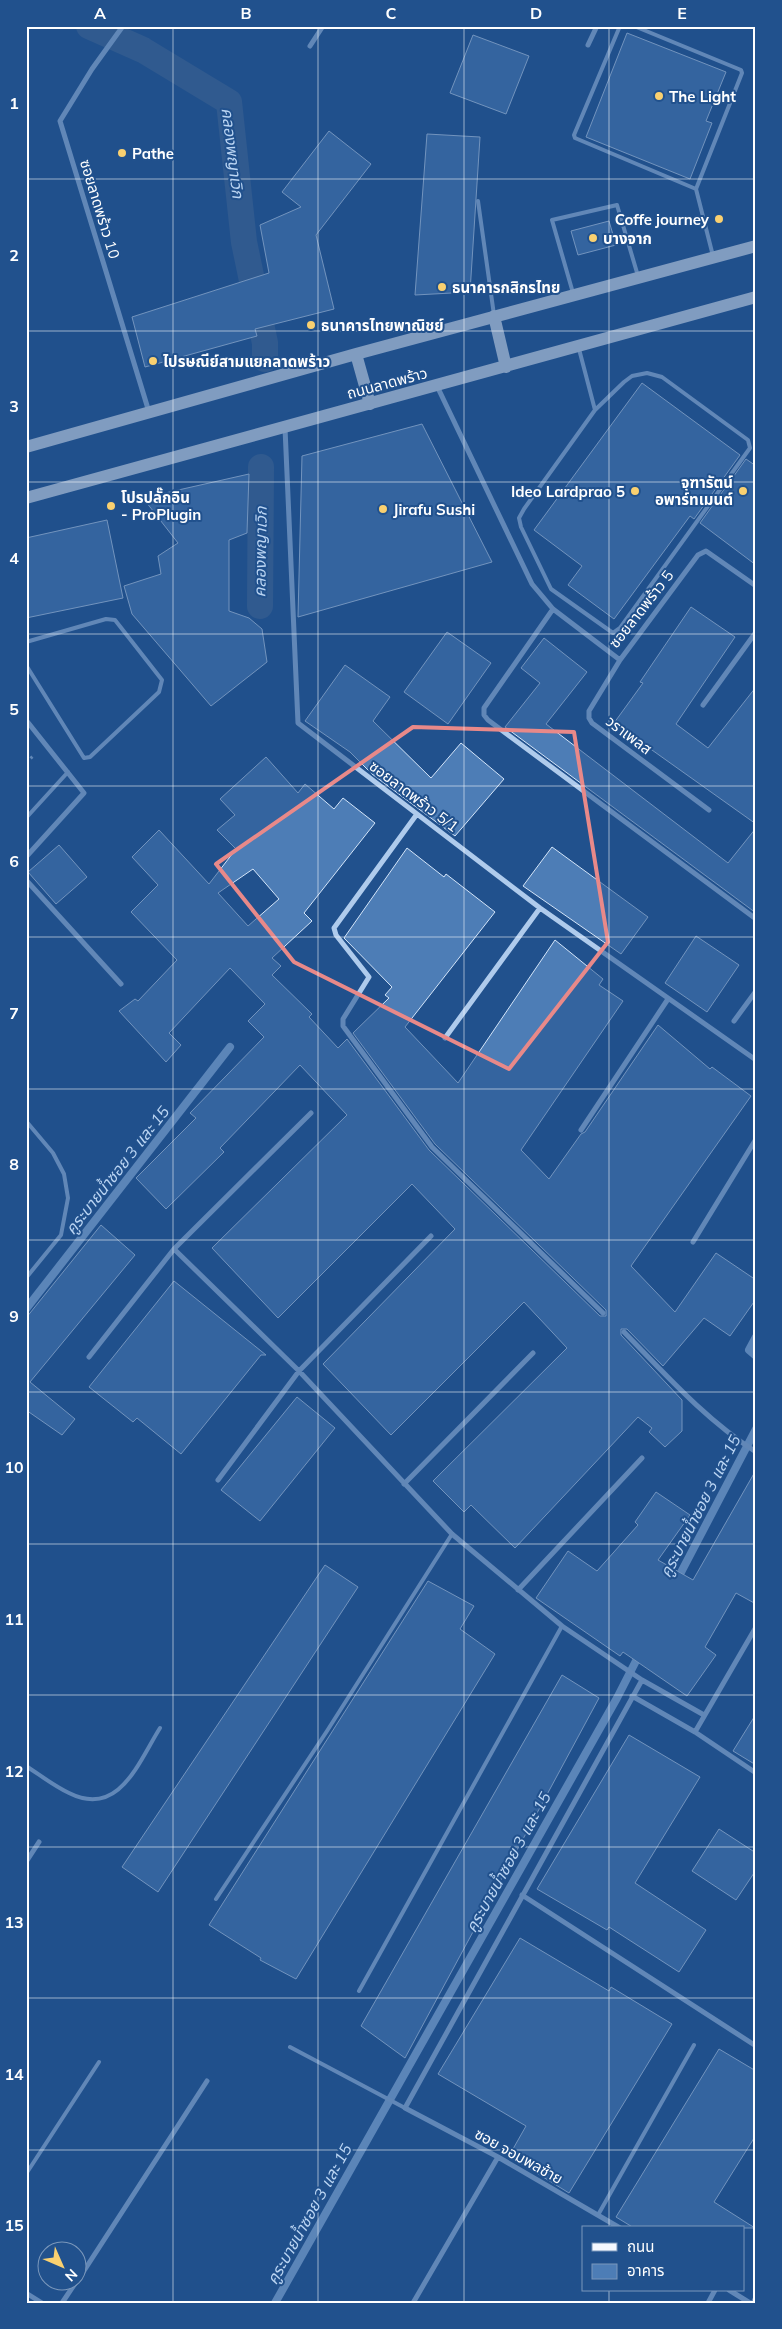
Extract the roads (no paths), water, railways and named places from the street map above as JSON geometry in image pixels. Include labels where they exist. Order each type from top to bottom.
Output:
[{"type":"main road","points":[[26,447],[494,316],[756,246]]},
{"type":"main road","name":"ถนนลาดพร้าว","points":[[26,498],[756,297]]},
{"type":"main road","points":[[494,316],[506,367]]},
{"type":"main road","points":[[356,354],[370,404]]},
{"type":"street","name":"ซอยลาดพร้าว 10","points":[[123,26],[92,69],[60,121],[149,412]]},
{"type":"street","points":[[310,46],[323,26]]},
{"type":"street","points":[[588,45],[597,26]]},
{"type":"street","name":"ซอยลาดพร้าว 5","points":[[437,386],[532,584],[554,609],[620,660],[702,552],[706,551],[756,586]]},
{"type":"street","name":"ซอยลาดพร้าว 5/1","points":[[285,427],[298,723],[540,908],[756,1060]]},
{"type":"street","points":[[554,609],[484,708],[484,715],[488,720],[756,919]]},
{"type":"street","points":[[703,705],[756,632]]},
{"type":"street","name":"วราเพลส","points":[[620,660],[589,711],[589,718],[709,810]]},
{"type":"street","points":[[26,720],[83,790],[84,796],[26,857]]},
{"type":"street","points":[[417,814],[334,928],[336,935],[369,977],[343,1019],[343,1026],[432,1147],[603,1313]]},
{"type":"street","points":[[26,880],[121,984]]},
{"type":"street","points":[[445,1038],[540,908]]},
{"type":"street","points":[[734,1021],[756,991]]},
{"type":"street","points":[[581,1130],[668,999]]},
{"type":"street","points":[[89,1357],[174,1249],[310,1113]]},
{"type":"street","points":[[692,1242],[756,1139]]},
{"type":"street","points":[[218,1480],[299,1371],[431,1236]]},
{"type":"street","points":[[174,1249],[299,1371],[452,1534],[562,1626],[621,1667],[704,1715]]},
{"type":"street","points":[[624,1332],[695,1405],[731,1436],[753,1450]]},
{"type":"street","points":[[404,1484],[533,1353]]},
{"type":"street","points":[[518,1590],[642,1458]]},
{"type":"street","points":[[695,1732],[756,1627]]},
{"type":"street","points":[[403,2107],[642,1680]]},
{"type":"street","points":[[632,1696],[695,1732],[756,1773]]},
{"type":"street","points":[[26,1862],[40,1842]]},
{"type":"street","points":[[522,1895],[756,2046]]},
{"type":"street","points":[[88,2264],[208,2081]]},
{"type":"street","name":"ซอย จอมพลซ้าย","points":[[403,2107],[498,2157],[617,2226]]},
{"type":"street","points":[[413,2303],[498,2157]]},
{"type":"street","points":[[62,2303],[70,2292]]},
{"type":"street","points":[[732,2292],[751,2303],[756,2296]]},
{"type":"street","points":[[26,2293],[42,2303]]},
{"type":"lane","points":[[620,26],[574,135],[575,138],[696,189]]},
{"type":"lane","points":[[634,26],[742,72],[696,189],[714,258]]},
{"type":"lane","points":[[478,201],[494,316]]},
{"type":"lane","points":[[574,295],[552,220],[617,205],[638,278]]},
{"type":"lane","points":[[578,347],[595,410]]},
{"type":"lane","points":[[647,373],[654,374],[669,382],[750,443],[750,448],[620,628],[613,633],[552,589],[521,527],[519,518],[595,410],[632,376],[647,373]]},
{"type":"lane","points":[[26,642],[106,618],[115,620],[162,680],[162,686],[159,692],[90,757],[84,758],[26,665]]},
{"type":"lane","points":[[26,818],[68,772]]},
{"type":"lane","points":[[26,1121],[53,1153],[64,1174],[68,1198],[61,1235],[26,1278]]},
{"type":"lane","points":[[216,1899],[327,1731],[452,1534]]},
{"type":"lane","points":[[359,1991],[562,1626]]},
{"type":"lane","points":[[26,1766],[69,1793],[88,1800],[102,1800],[114,1794],[125,1784],[160,1728]]},
{"type":"lane","points":[[598,2215],[694,2045]]},
{"type":"lane","points":[[290,2047],[403,2107]]},
{"type":"lane","points":[[26,2174],[98,2062]]},
{"type":"waterway","name":"คลองพญาเวิก","points":[[89,26],[143,50],[229,102],[244,242],[265,343],[265,359]]},
{"type":"waterway","name":"คลองพญาเวิก","points":[[260,606],[261,467]]},
{"type":"waterway","name":"คูระบายน้ำซอย 3 และ 15","points":[[26,1309],[230,1047]]},
{"type":"waterway","name":"คูระบายน้ำซอย 3 และ 15","points":[[756,1337],[749,1350],[756,1356]]},
{"type":"waterway","name":"คูระบายน้ำซอย 3 และ 15","points":[[677,1580],[756,1429]]},
{"type":"waterway","name":"คูระบายน้ำซอย 3 และ 15","points":[[275,2303],[617,1698],[640,1653]]},
{"type":"place","name":"The Light","points":[[659,96]]},
{"type":"place","name":"Pathe","points":[[122,153]]},
{"type":"place","name":"Coffe journey","points":[[719,219]]},
{"type":"place","name":"บางจาก","points":[[593,238]]},
{"type":"place","name":"ธนาคารกสิกรไทย","points":[[442,287]]},
{"type":"place","name":"ธนาคารไทยพาณิชย์","points":[[311,325]]},
{"type":"place","name":"ไปรษณีย์สามแยกลาดพร้าว","points":[[153,361]]},
{"type":"place","name":"Ideo Lardprao 5","points":[[635,491]]},
{"type":"place","name":"จุฑารัตน์ อพาร์ทเมนต์","points":[[743,491]]},
{"type":"place","name":"โปรปลั๊กอิน - ProPlugin","points":[[111,506]]},
{"type":"place","name":"Jirafu Sushi","points":[[383,509]]}]
